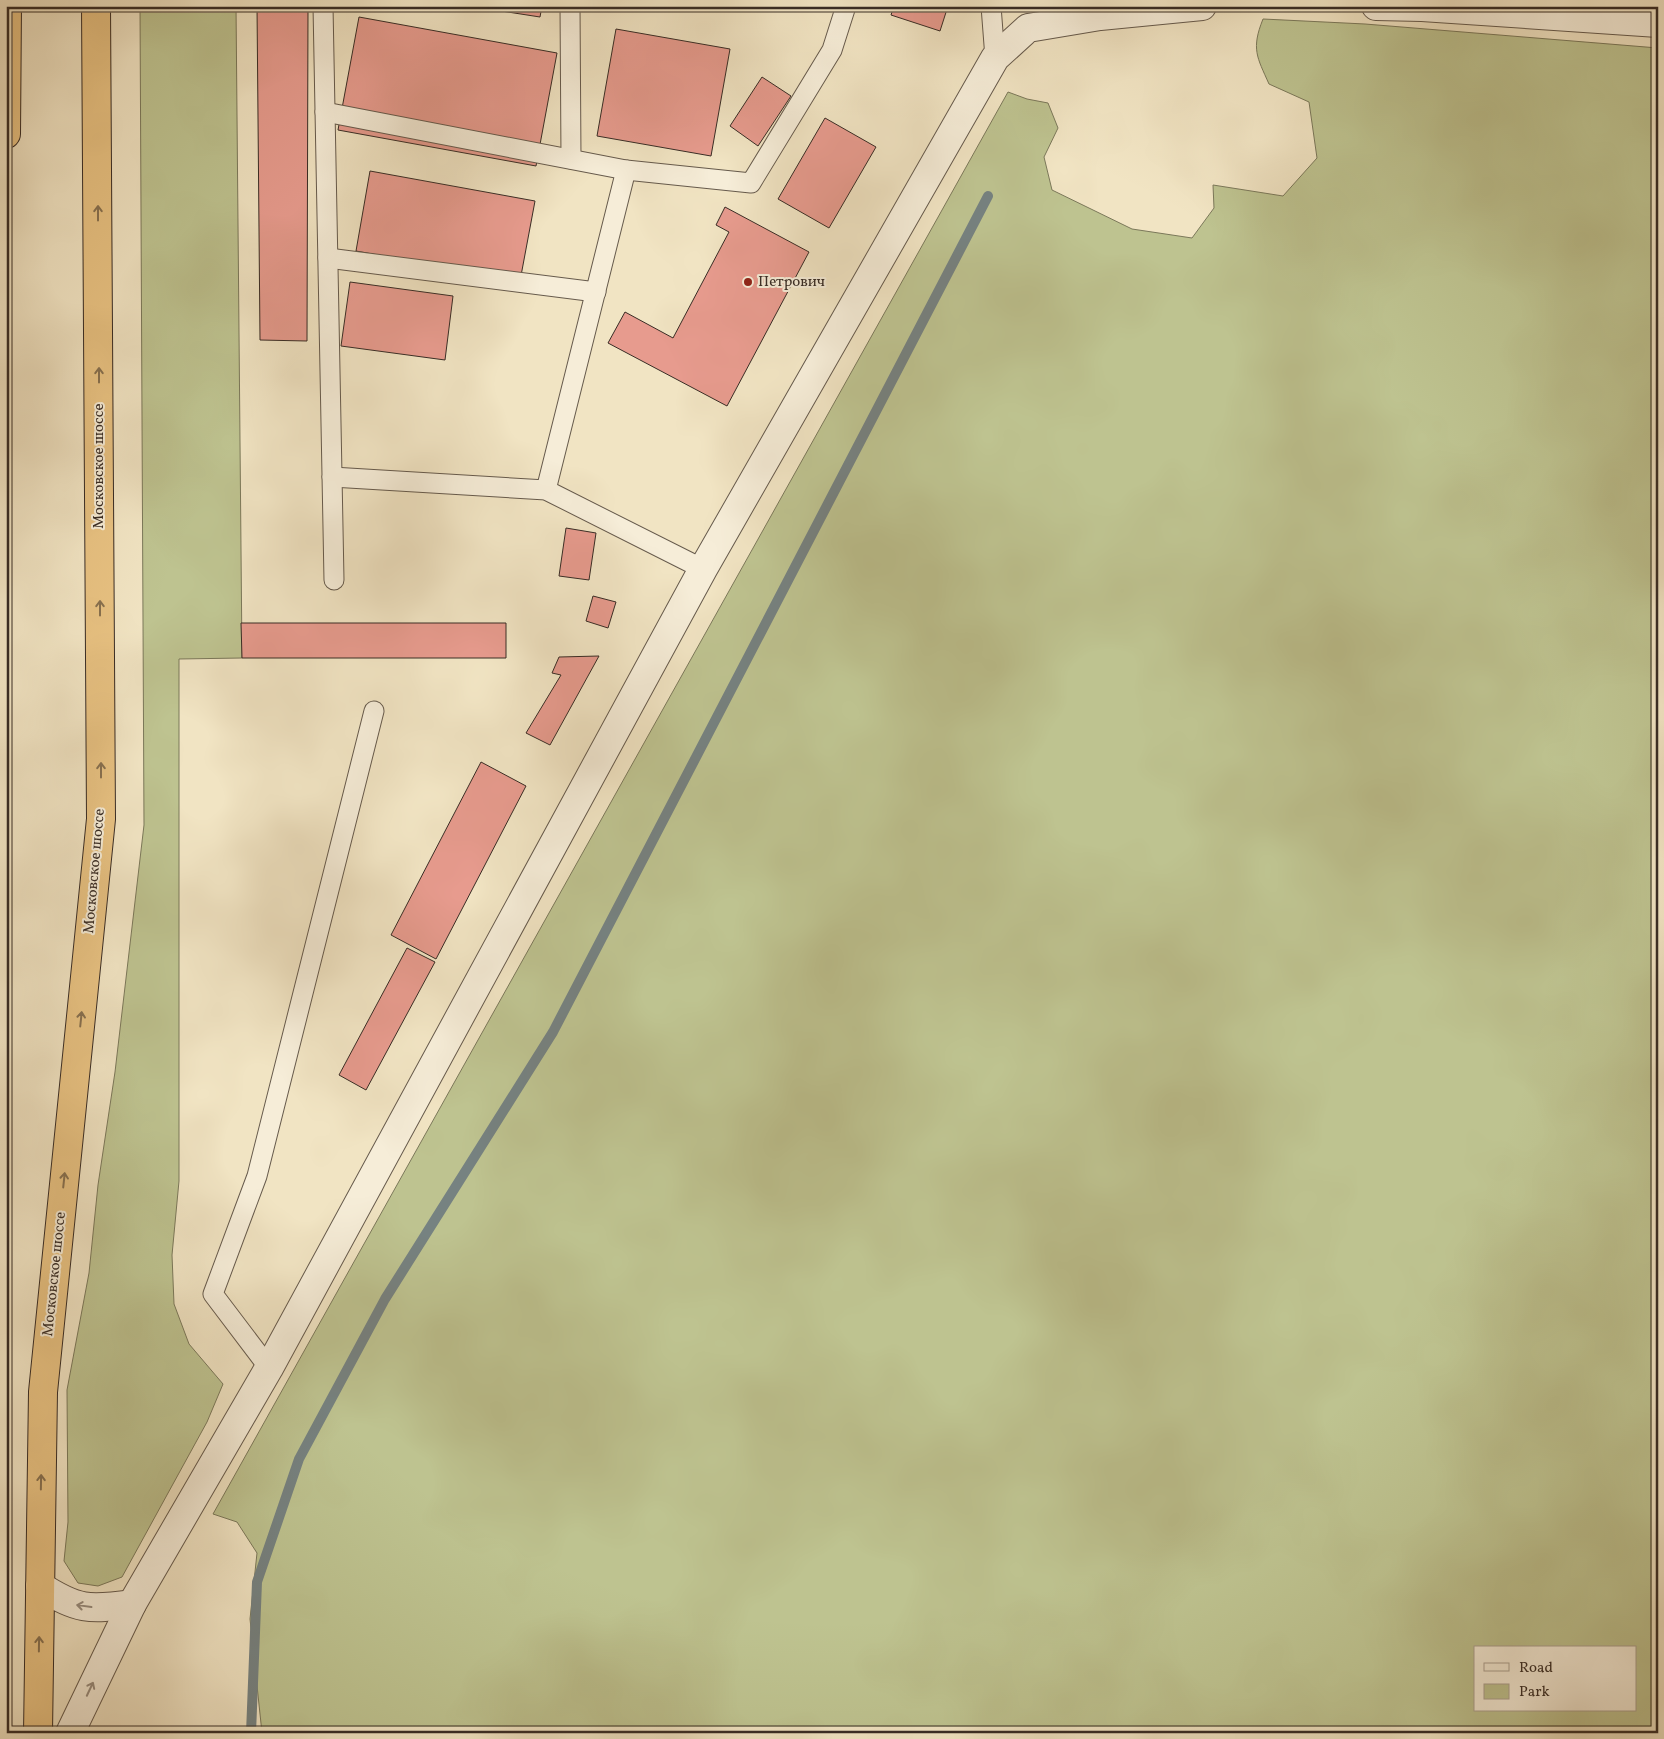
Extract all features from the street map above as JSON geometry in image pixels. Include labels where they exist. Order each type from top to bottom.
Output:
[{"type":"highway","points":[[6,6],[6,134]]},
{"type":"highway","name":"Московское шоссе","points":[[38,1733],[43,1392],[101,819],[96,6]]},
{"type":"street","points":[[70,1733],[132,1604],[269,1368],[703,569],[996,58],[1028,28],[1100,16],[1202,6]]},
{"type":"street","points":[[1376,6],[1422,7],[1658,23]]},
{"type":"street","points":[[40,1586],[61,1600],[81,1607],[106,1608],[132,1604]]},
{"type":"lane","points":[[323,6],[334,580]]},
{"type":"lane","points":[[570,6],[571,159]]},
{"type":"lane","points":[[325,112],[626,170],[751,183],[832,50],[846,6]]},
{"type":"lane","points":[[991,6],[996,58]]},
{"type":"lane","points":[[546,490],[626,170]]},
{"type":"lane","points":[[328,258],[596,292]]},
{"type":"lane","points":[[332,477],[546,490],[703,569]]},
{"type":"lane","points":[[269,1368],[213,1294],[256,1176],[374,711]]},
{"type":"green space","points":[[140,6],[236,6],[242,658],[179,659],[179,1181],[172,1255],[174,1304],[189,1344],[223,1384],[207,1422],[122,1577],[98,1586],[78,1583],[64,1561],[68,1522],[67,1390],[89,1273],[98,1185],[115,1072],[144,825]]},
{"type":"green space","points":[[1263,19],[1365,24],[1658,48],[1658,1733],[262,1733],[250,1619],[257,1553],[237,1522],[213,1514],[1008,92],[1027,99],[1048,103],[1058,128],[1044,157],[1052,190],[1132,229],[1192,238],[1214,208],[1213,185],[1283,196],[1317,158],[1309,102],[1269,84],[1257,53],[1257,38]]},
{"type":"building","points":[[257,6],[308,6],[307,341],[260,340]]},
{"type":"building","points":[[469,6],[542,6],[540,17]]},
{"type":"building","points":[[894,6],[948,6],[940,31],[891,15]]},
{"type":"building","points":[[359,17],[557,53],[536,166],[338,130]]},
{"type":"building","points":[[616,29],[730,49],[711,156],[597,136]]},
{"type":"building","points":[[762,77],[791,96],[758,146],[730,126]]},
{"type":"building","points":[[825,118],[876,147],[829,228],[778,199]]},
{"type":"building","points":[[370,171],[535,201],[520,281],[356,251]]},
{"type":"building","name":"Петрович","points":[[725,207],[809,252],[727,406],[608,343],[625,312],[673,338],[729,232],[716,225]]},
{"type":"building","points":[[350,282],[453,296],[445,360],[341,346]]},
{"type":"building","points":[[566,528],[596,533],[589,580],[559,576]]},
{"type":"building","points":[[593,596],[616,602],[608,628],[586,621]]},
{"type":"building","points":[[241,623],[506,623],[506,658],[242,658]]},
{"type":"building","points":[[599,656],[550,745],[526,733],[561,675],[552,673],[559,657]]},
{"type":"building","points":[[481,762],[526,786],[436,959],[391,935]]},
{"type":"building","points":[[407,948],[435,962],[366,1090],[339,1075]]},
{"type":"waterway","points":[[251,1733],[257,1582],[299,1459],[385,1299],[553,1032],[988,196]]},
{"type":"place","name":"Петрович","points":[[748,282]]}]
